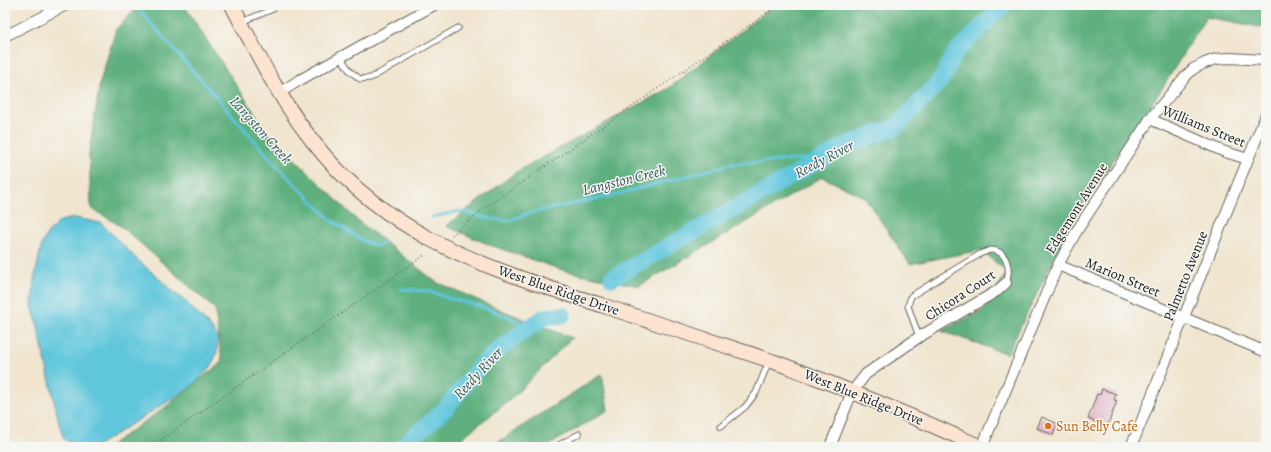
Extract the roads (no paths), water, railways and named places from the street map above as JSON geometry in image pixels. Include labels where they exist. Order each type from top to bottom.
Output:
[{"type":"main road","name":"West Blue Ridge Drive","points":[[232,5],[279,94],[307,135],[344,176],[364,194],[387,212],[430,239],[458,253],[551,288],[770,360],[907,414],[982,447]]},
{"type":"street","points":[[5,36],[66,5]]},
{"type":"street","points":[[279,94],[434,5]]},
{"type":"street","name":"Edgemont Avenue","points":[[982,447],[1058,265],[1076,232],[1150,119],[1184,78],[1194,69],[1205,63],[1216,59],[1229,58],[1266,60]]},
{"type":"street","name":"Palmetto Avenue","points":[[1131,447],[1266,115]]},
{"type":"street","name":"Williams Street","points":[[1150,119],[1225,152],[1248,159]]},
{"type":"street","name":"Marion Street","points":[[1058,265],[1266,352]]},
{"type":"street","name":"Chicora Court","points":[[830,447],[852,392],[866,374],[919,337],[997,291],[1006,283]]},
{"type":"lane","points":[[241,22],[273,9],[276,5]]},
{"type":"lane","points":[[341,58],[350,71],[360,79],[371,78],[458,28]]},
{"type":"lane","name":"Chicora Court","points":[[919,337],[908,306],[911,296],[989,250],[1000,253],[1006,260],[1009,269],[1009,277],[1006,283]]},
{"type":"lane","points":[[721,426],[745,407],[756,393],[770,360]]},
{"type":"lane","points":[[555,447],[579,434]]},
{"type":"water","points":[[75,218],[101,223],[140,262],[187,303],[211,327],[218,338],[217,352],[211,367],[191,387],[95,447],[76,447],[64,439],[32,306],[34,280],[42,243],[48,233],[60,221]]},
{"type":"waterway","name":"Langston Creek","points":[[137,5],[141,12],[279,168],[330,219],[363,241],[377,246],[384,242]]},
{"type":"waterway","name":"Langston Creek","points":[[612,278],[847,145],[896,127],[941,80],[956,52],[1004,5]]},
{"type":"waterway","name":"Langston Creek","points":[[432,217],[461,211],[486,218],[508,221],[529,213],[611,196],[731,164],[824,158]]},
{"type":"waterway","points":[[401,289],[428,291],[476,305],[508,316],[528,328]]},
{"type":"waterway","name":"Reedy River","points":[[402,447],[446,408],[480,366],[499,349],[545,317],[563,315]]},
{"type":"place","name":"Sun Belly Cafe","points":[[1048,426]]}]
